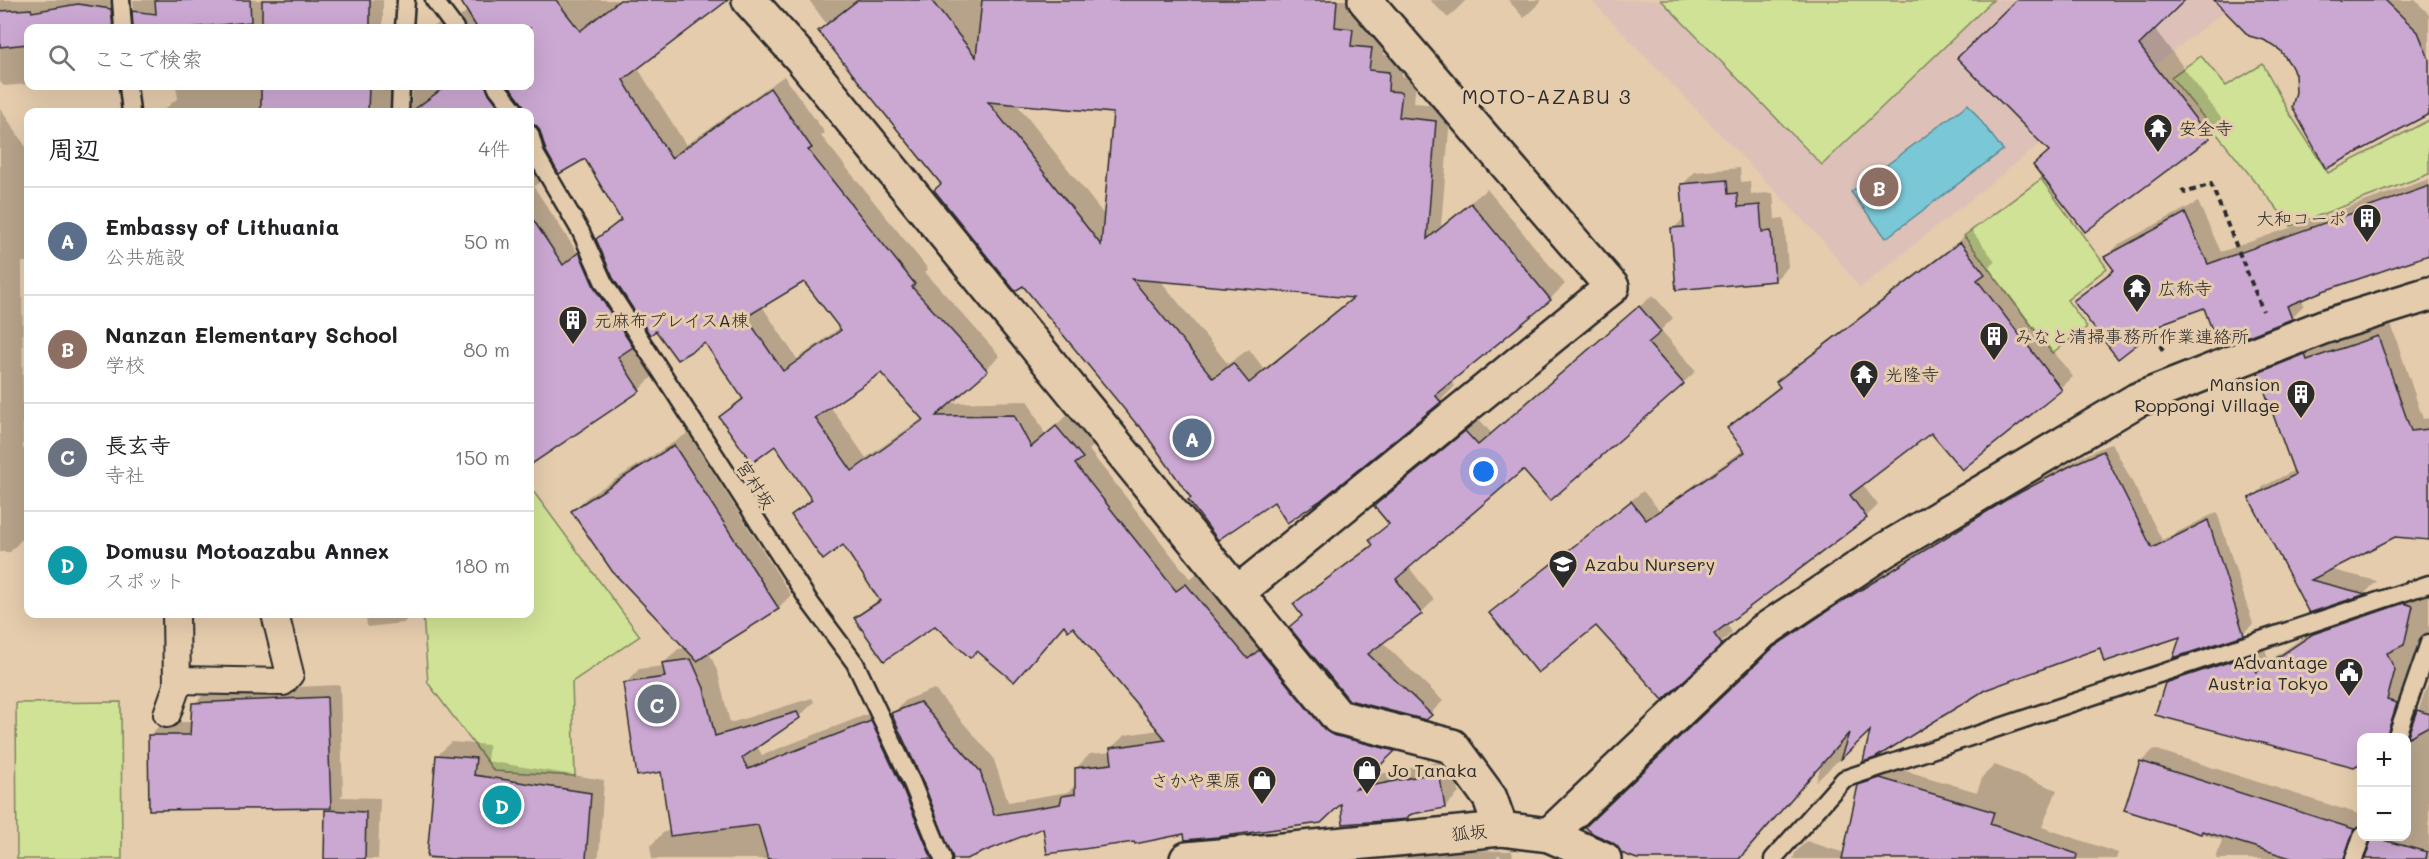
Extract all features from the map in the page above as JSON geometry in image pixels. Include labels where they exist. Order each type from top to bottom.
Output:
[{"type":"street","points":[[749,0],[801,58],[1338,717],[1452,746],[1490,798],[1501,829]]},
{"type":"street","points":[[1237,593],[1612,287],[1365,0]]},
{"type":"street","points":[[1549,834],[1762,632],[1885,550],[2137,400],[2323,327],[2429,294]]},
{"type":"street","points":[[167,714],[177,686],[176,618]]},
{"type":"street","points":[[177,680],[284,682],[290,674],[276,618]]},
{"type":"street","name":"狐坂","points":[[1187,859],[1501,829],[1549,834],[1604,859]]},
{"type":"lane","points":[[121,0],[123,24]]},
{"type":"lane","points":[[404,24],[406,0]]},
{"type":"lane","points":[[434,0],[452,24]]},
{"type":"lane","points":[[129,90],[131,108]]},
{"type":"lane","points":[[400,108],[401,90]]},
{"type":"lane","points":[[499,90],[513,108]]},
{"type":"lane","name":"宮村坂","points":[[534,148],[581,231],[604,283],[799,585],[855,663],[912,783],[943,859]]},
{"type":"lane","points":[[1773,859],[1844,779],[2429,584]]},
{"type":"lane","points":[[2398,733],[2429,644]]},
{"type":"lane","points":[[2354,859],[2361,841]]},
{"type":"path","points":[[2182,189],[2185,194],[2211,184],[2266,318]]},
{"type":"shaded area","points":[[1591,0],[2239,0],[2066,134],[2060,128],[1860,288],[1823,241]]},
{"type":"green space","points":[[1661,0],[1993,0],[1822,165]]},
{"type":"green space","points":[[2201,56],[2226,86],[2263,64],[2288,111],[2328,173],[2429,120],[2429,174],[2291,226],[2171,77]]},
{"type":"green space","points":[[2041,179],[2107,268],[2067,300],[2087,327],[2052,353],[1964,236]]},
{"type":"green space","points":[[534,492],[640,636],[572,682],[575,776],[494,771],[428,683],[423,618],[534,618]]},
{"type":"green space","points":[[121,702],[122,859],[17,859],[16,703]]},
{"type":"water","points":[[1968,104],[2003,150],[1886,238],[1851,192]]},
{"type":"building","points":[[155,0],[250,0],[251,22],[133,24],[132,11],[156,14]]},
{"type":"building","points":[[262,0],[370,0],[370,24],[262,24]]},
{"type":"building","points":[[460,0],[556,0],[580,31],[620,0],[728,0],[623,80],[671,158],[770,88],[812,148],[808,150],[915,284],[912,287],[988,371],[936,416],[1014,415],[1031,447],[1056,426],[1083,458],[1075,464],[1176,591],[1186,584],[1248,659],[1259,650],[1324,729],[1333,735],[1395,751],[1356,789],[1439,772],[1445,808],[1412,814],[1408,816],[1408,819],[1343,824],[1341,804],[1321,823],[1185,840],[1184,834],[1135,844],[1134,842],[1047,854],[1043,828],[966,859],[953,859],[922,779],[891,713],[920,702],[980,771],[994,815],[1060,804],[1062,796],[1075,794],[1075,768],[1112,764],[1110,748],[1166,740],[1073,627],[1068,631],[1064,625],[1014,682],[977,651],[970,658],[935,626],[884,661],[854,618],[880,601],[843,545],[823,560],[791,515],[812,500],[775,446],[752,463],[719,417],[743,399],[705,343],[677,360],[656,331],[650,335],[613,278],[596,239],[621,220],[585,159],[559,174],[546,151],[540,131],[534,125],[534,108],[525,108],[512,90],[534,90],[534,24],[475,24]],"holes":[[[804,282],[841,330],[783,371],[746,317]],[[881,373],[923,420],[852,471],[815,418]]]},
{"type":"building","points":[[858,0],[931,0],[976,57],[982,0],[1337,0],[1335,27],[1353,29],[1351,46],[1372,48],[1369,70],[1389,72],[1388,91],[1402,92],[1399,117],[1436,121],[1427,239],[1471,203],[1551,300],[1435,395],[1441,402],[1321,500],[1287,523],[1274,502],[1218,540],[1188,500],[1191,498],[1139,425],[1023,286],[1015,291],[934,190],[941,184],[818,31]],"holes":[[[988,102],[1113,113],[1101,245]],[[1132,279],[1353,298],[1249,383],[1233,363],[1213,378]]]},
{"type":"building","points":[[2016,0],[2185,0],[2139,45],[2210,138],[2085,232],[2033,165],[2049,151],[1957,58]]},
{"type":"building","points":[[2214,0],[2385,0],[2418,32],[2429,59],[2429,114],[2326,169],[2292,107],[2296,92],[2295,74],[2290,64],[2280,50],[2264,40],[2249,36]]},
{"type":"building","points":[[78,4],[111,9],[113,24],[24,24],[24,44],[0,47],[0,11],[31,9],[32,12]]},
{"type":"building","points":[[261,90],[369,90],[368,108],[261,108]]},
{"type":"building","points":[[441,90],[487,90],[500,108],[416,108]]},
{"type":"building","points":[[1727,180],[1728,194],[1737,193],[1738,207],[1760,205],[1762,232],[1771,231],[1775,281],[1676,290],[1671,228],[1684,227],[1681,184]]},
{"type":"building","points":[[2429,186],[2429,255],[2323,291],[2287,306],[2292,319],[2246,337],[2242,328],[2215,338],[2204,308],[2166,322],[2118,359],[2073,301],[2114,270],[2104,257],[2185,213],[2208,264]]},
{"type":"building","name":"元麻布プレイスA棟","points":[[534,221],[563,265],[579,252],[595,289],[633,347],[618,357],[640,391],[534,462]]},
{"type":"building","points":[[1960,242],[1985,274],[1977,280],[2062,390],[1962,470],[1931,433],[1850,495],[1867,518],[1714,634],[1722,645],[1663,700],[1596,626],[1538,673],[1489,613],[1631,501],[1646,520],[1745,452],[1727,428],[1780,387],[1776,382]]},
{"type":"building","points":[[1639,306],[1661,332],[1648,343],[1684,384],[1550,501],[1523,470],[1396,579],[1422,614],[1368,654],[1432,715],[1426,720],[1349,700],[1289,627],[1302,616],[1293,604],[1373,545],[1369,540],[1389,524],[1374,506],[1465,431],[1478,445]]},
{"type":"building","points":[[2378,336],[2411,431],[2429,429],[2429,540],[2395,537],[2311,580],[2366,594],[2309,613],[2249,498],[2295,475],[2258,373],[2305,354],[2307,360]]},
{"type":"building","points":[[674,445],[779,609],[697,661],[612,571],[571,511]]},
{"type":"building","points":[[2103,451],[2152,548],[2208,520],[2244,635],[2173,658],[2180,637],[2104,662],[2100,648],[1985,690],[1875,758],[1863,762],[1870,731],[1840,760],[1849,733],[1739,859],[1637,859],[1621,853],[1612,842],[1585,827],[1774,647],[1838,604],[2006,500]]},
{"type":"building","points":[[2404,603],[2413,606],[2404,645],[2387,653],[2395,670],[2387,700],[2397,703],[2388,733],[2357,733],[2357,765],[2354,767],[2155,715],[2165,683],[2250,655],[2256,672],[2313,634]]},
{"type":"building","points":[[691,659],[704,688],[715,736],[797,712],[800,718],[742,758],[748,769],[871,721],[932,859],[768,859],[758,825],[670,836],[661,772],[637,776],[623,683],[665,677],[662,663]]},
{"type":"building","points":[[327,697],[331,808],[149,810],[148,735],[190,735],[192,703]]},
{"type":"building","points":[[2417,710],[2429,714],[2429,726],[2411,736],[2409,733]]},
{"type":"building","points":[[436,755],[476,758],[474,775],[591,793],[586,859],[427,857]]},
{"type":"building","points":[[2140,761],[2354,829],[2344,859],[2294,859],[2124,810]]},
{"type":"building","points":[[1880,778],[1994,812],[1990,824],[2077,854],[2076,859],[1842,859],[1858,785]]},
{"type":"building","points":[[325,810],[366,812],[365,859],[324,859]]},
{"type":"building","points":[[2371,841],[2387,841],[2427,852],[2426,859],[2365,859]]},
{"type":"place","name":"安全寺","points":[[2158,154]]},
{"type":"place","name":"Nanzan Elementary School","points":[[1879,187]]},
{"type":"place","name":"大和コーポ","points":[[2367,244]]},
{"type":"place","name":"広称寺","points":[[2137,314]]},
{"type":"place","name":"元麻布プレイスA棟","points":[[573,346]]},
{"type":"place","name":"みなと清掃事務所作業連絡所","points":[[1994,362]]},
{"type":"place","name":"光隆寺","points":[[1864,400]]},
{"type":"place","name":"Mansion Roppongi Village","points":[[2301,420]]},
{"type":"place","name":"Embassy of Lithuania","points":[[1192,438]]},
{"type":"place","name":"Azabu Nursery","points":[[1563,590]]},
{"type":"place","name":"Advantage Austria Tokyo","points":[[2349,698]]},
{"type":"place","name":"長玄寺","points":[[657,704]]},
{"type":"place","name":"Jo Tanaka","points":[[1367,796]]},
{"type":"place","name":"Domusu Motoazabu Annex","points":[[502,805]]},
{"type":"place","name":"さかや栗原","points":[[1262,806]]},
{"type":"district","name":"MOTO-AZABU 3","points":[[1547,96]]}]
